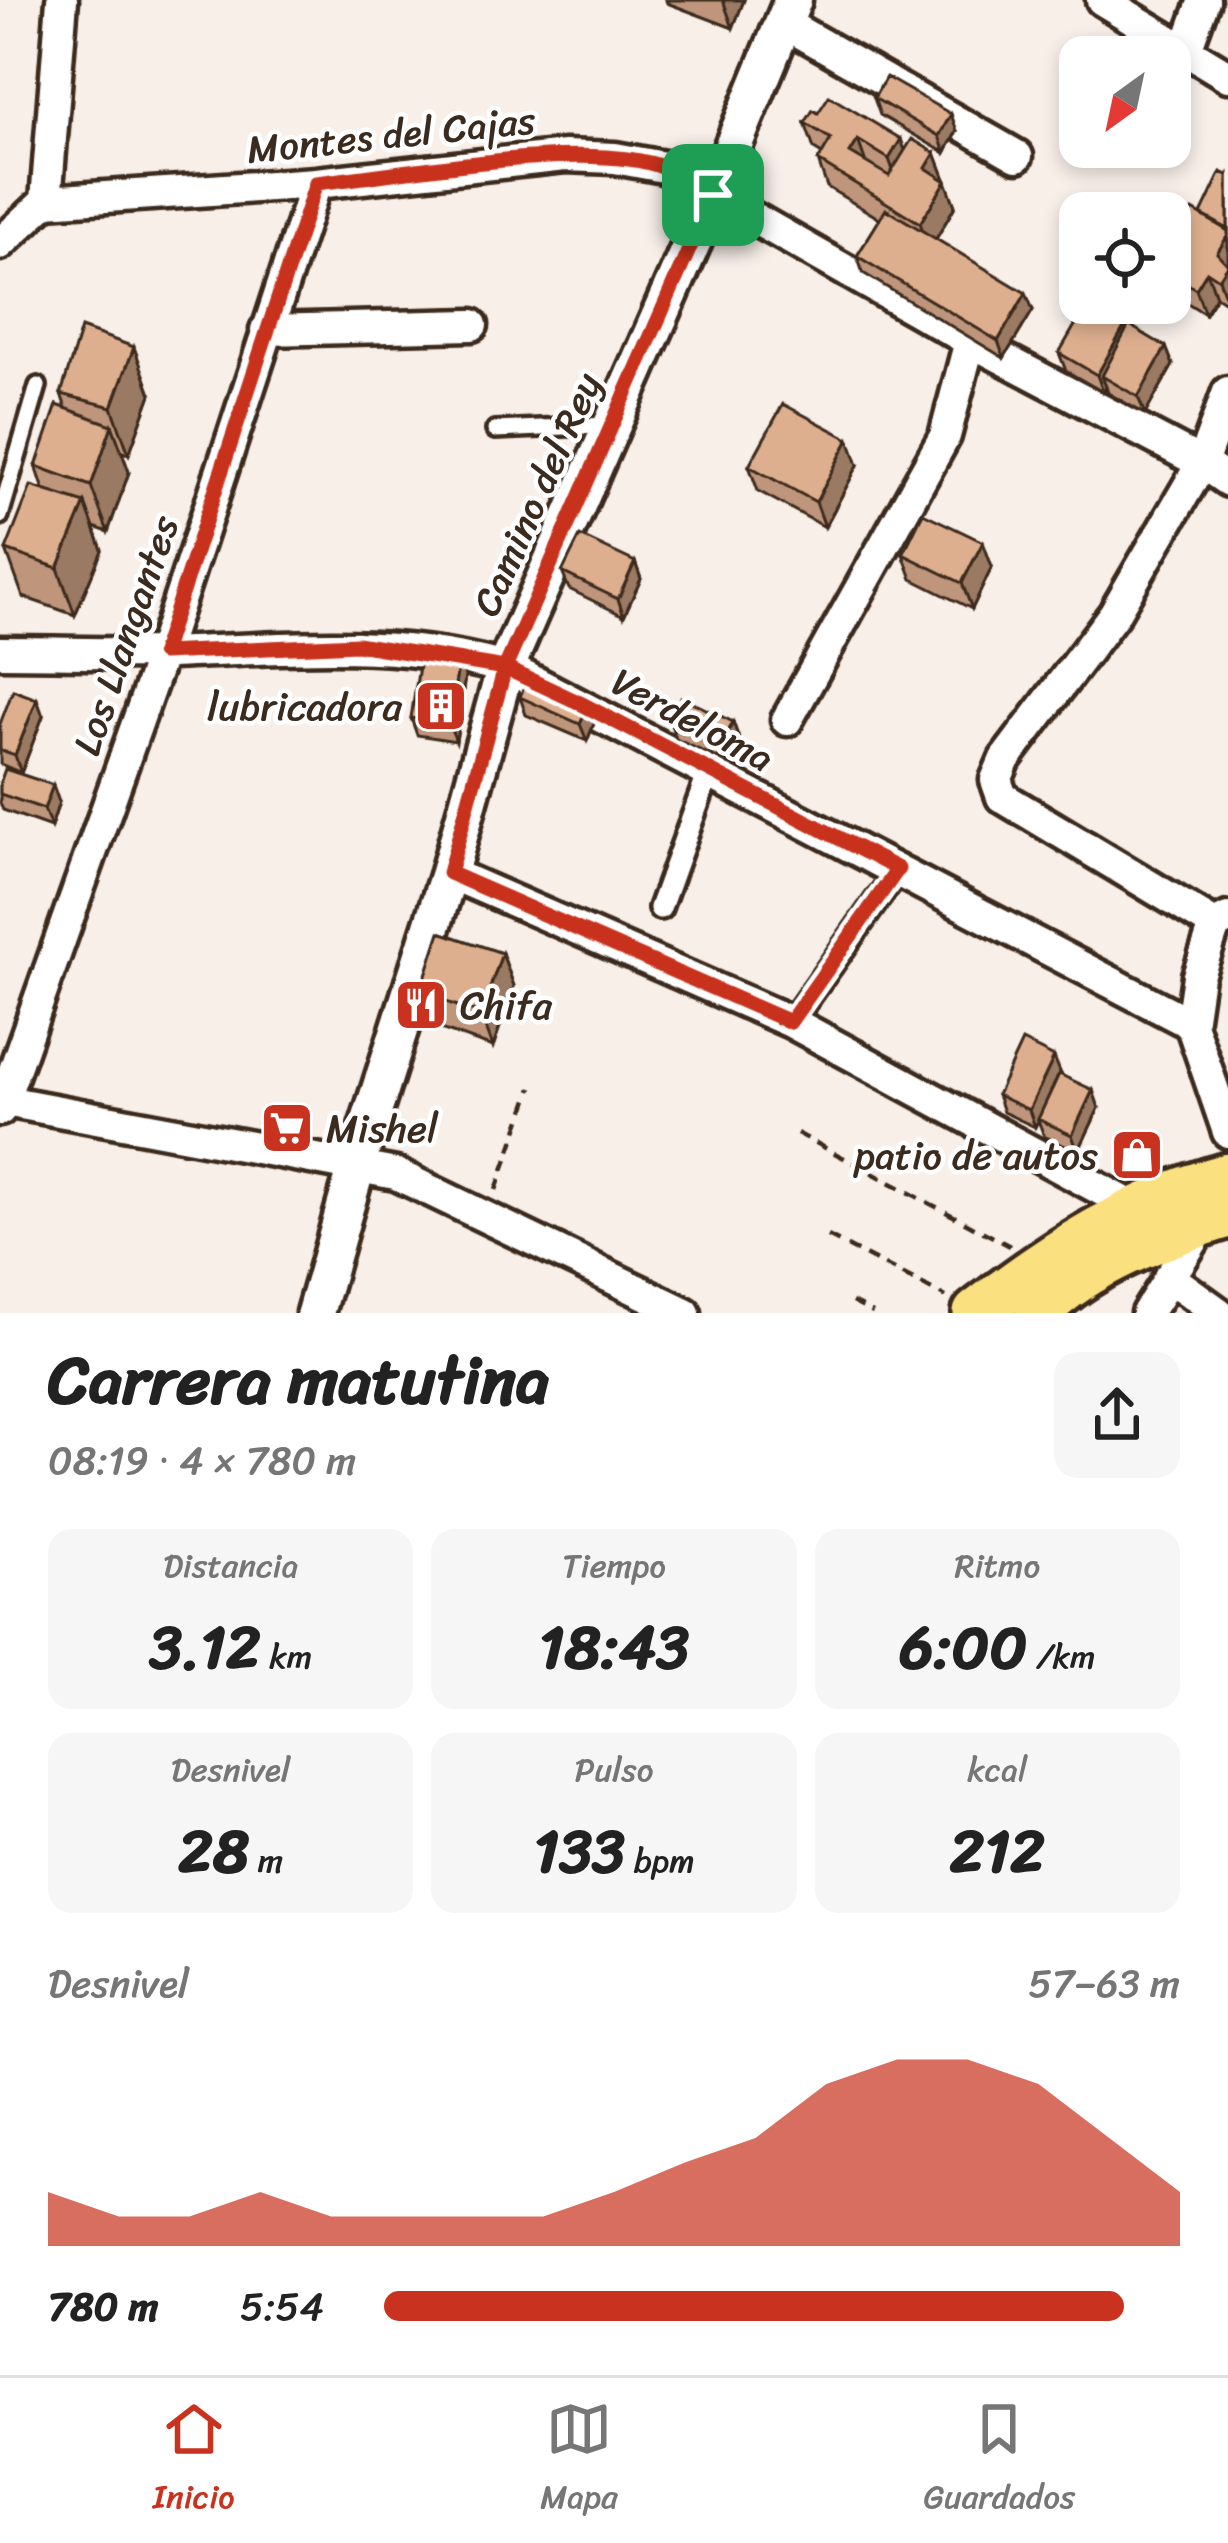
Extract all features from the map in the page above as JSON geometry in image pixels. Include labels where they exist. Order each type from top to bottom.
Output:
[{"type":"main road","points":[[976,1313],[1041,1262],[1137,1209],[1184,1187],[1228,1176]]},
{"type":"main road","points":[[1038,1313],[1058,1291],[1220,1208]]},
{"type":"street","points":[[0,244],[46,201],[62,0]]},
{"type":"street","points":[[1102,0],[1162,36]]},
{"type":"street","points":[[1191,36],[1204,0]]},
{"type":"street","points":[[789,11],[1018,156]]},
{"type":"street","name":"Camino del Rey","points":[[315,1313],[449,873],[505,668],[789,11]]},
{"type":"street","points":[[1191,53],[1228,76]]},
{"type":"street","name":"Montes del Cajas","points":[[46,201],[316,183],[565,156],[664,167],[970,341],[1215,472]]},
{"type":"street","name":"Los Llangantes","points":[[1,1104],[162,653],[316,183]]},
{"type":"street","points":[[266,330],[472,326]]},
{"type":"street","points":[[787,720],[944,436],[970,341]]},
{"type":"street","points":[[1228,392],[1215,472],[1005,759],[996,780],[1002,797],[1222,922],[1198,976],[1190,1024],[1228,1132]]},
{"type":"street","name":"Verdeloma","points":[[0,652],[162,653],[357,644],[505,668],[1190,1024]]},
{"type":"street","points":[[660,908],[709,772]]},
{"type":"street","points":[[790,1022],[898,869]]},
{"type":"street","points":[[449,873],[790,1022],[1137,1209]]},
{"type":"street","points":[[1,1104],[396,1174],[685,1313]]},
{"type":"street","points":[[1147,1313],[1220,1208]]},
{"type":"street","points":[[1169,1277],[1219,1313]]},
{"type":"lane","points":[[0,516],[38,386]]},
{"type":"lane","points":[[495,430],[613,425]]},
{"type":"path","points":[[487,1216],[532,1088]]},
{"type":"path","points":[[797,1133],[1041,1262]]},
{"type":"path","points":[[828,1235],[976,1313]]},
{"type":"path","points":[[852,1302],[873,1313]]},
{"type":"building","points":[[886,77],[951,114],[939,136],[874,98]]},
{"type":"building","points":[[829,96],[901,139],[889,159],[858,140],[850,153],[889,176],[912,139],[935,153],[926,168],[946,181],[920,223],[818,161],[831,139],[805,123]]},
{"type":"building","points":[[1221,172],[1228,175],[1228,229],[1201,214]]},
{"type":"building","points":[[886,209],[1026,293],[998,341],[857,256]]},
{"type":"building","points":[[1193,210],[1228,231],[1217,253],[1228,265],[1219,279],[1207,271],[1196,289],[1191,286]]},
{"type":"building","points":[[1076,324],[1126,324],[1097,375],[1059,353]]},
{"type":"building","points":[[1129,325],[1166,347],[1138,397],[1102,376]]},
{"type":"building","points":[[81,328],[134,347],[112,407],[61,394]]},
{"type":"building","points":[[783,404],[849,439],[816,502],[749,466]]},
{"type":"building","points":[[57,405],[112,425],[91,486],[36,466]]},
{"type":"building","points":[[31,486],[85,503],[58,568],[6,550]]},
{"type":"building","points":[[923,513],[983,542],[962,583],[903,554]]},
{"type":"building","points":[[580,536],[635,562],[618,599],[562,572]]},
{"type":"building","points":[[421,653],[459,659],[449,724],[411,718]]},
{"type":"building","points":[[528,677],[589,704],[580,724],[520,697]]},
{"type":"building","points":[[13,690],[37,699],[15,755],[0,750],[0,724]]},
{"type":"building","points":[[681,697],[733,722],[721,746],[670,722]]},
{"type":"building","points":[[5,769],[53,785],[44,809],[0,794]]},
{"type":"building","points":[[440,932],[502,953],[481,1014],[420,993]]},
{"type":"building","points":[[1022,1041],[1054,1057],[1029,1110],[997,1095]]},
{"type":"building","points":[[1059,1074],[1093,1090],[1072,1135],[1038,1119]]},
{"type":"place","name":"lubricadora","points":[[441,706]]},
{"type":"place","name":"Chifa","points":[[421,1005]]},
{"type":"place","name":"Mishel","points":[[287,1128]]},
{"type":"place","name":"patio de autos","points":[[1137,1155]]},
{"type":"route","points":[[713,195],[505,668],[898,869],[790,1022],[449,873],[505,668],[357,644],[162,653],[316,183],[565,156],[664,167],[713,195]]}]
